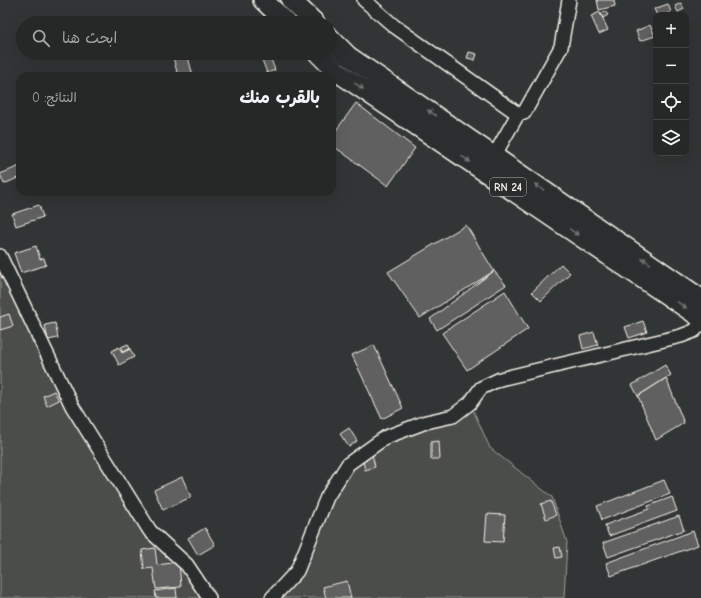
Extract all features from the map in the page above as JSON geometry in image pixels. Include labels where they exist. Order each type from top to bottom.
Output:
[{"type":"highway","points":[[263,0],[280,16]]},
{"type":"highway","points":[[291,0],[308,16]]},
{"type":"highway","name":"RN 24","points":[[336,44],[348,56],[701,299]]},
{"type":"highway","name":"RN 24","points":[[325,60],[336,71],[701,318]]},
{"type":"street","points":[[364,0],[394,26],[518,114],[494,156]]},
{"type":"street","points":[[524,113],[562,47],[569,0]]},
{"type":"street","points":[[0,256],[72,406],[150,531],[186,565],[209,598]]},
{"type":"street","points":[[272,598],[297,571],[327,497],[348,464],[386,437],[426,422],[453,416],[470,403],[481,388],[500,379],[681,336],[694,331],[701,324]]},
{"type":"shaded area","points":[[0,256],[72,406],[150,531],[209,598],[0,598]]},
{"type":"shaded area","points":[[470,403],[490,448],[552,497],[567,542],[564,598],[272,598],[297,571],[348,464],[386,437]]},
{"type":"building","points":[[597,0],[614,0],[615,6],[599,10]]},
{"type":"building","points":[[681,3],[684,9],[678,12],[675,6]]},
{"type":"building","points":[[668,4],[671,12],[656,12],[654,9]]},
{"type":"building","points":[[605,11],[608,15],[603,18],[600,14]]},
{"type":"building","points":[[600,12],[608,30],[599,34],[591,16]]},
{"type":"building","points":[[650,25],[653,32],[653,37],[640,41],[636,31]]},
{"type":"building","points":[[469,52],[477,54],[475,60],[467,58]]},
{"type":"building","points":[[174,60],[189,60],[192,72],[177,72]]},
{"type":"building","points":[[262,60],[271,60],[275,70],[267,72]]},
{"type":"building","points":[[356,103],[415,148],[388,186],[336,148],[336,130]]},
{"type":"building","points":[[16,168],[16,179],[4,184],[0,174]]},
{"type":"building","points":[[39,205],[43,217],[16,226],[12,214]]},
{"type":"building","points":[[466,225],[494,271],[420,318],[388,272]]},
{"type":"building","points":[[36,246],[40,259],[44,258],[46,265],[21,273],[14,253]]},
{"type":"building","points":[[561,264],[570,273],[541,301],[532,292]]},
{"type":"building","points":[[494,271],[506,285],[437,330],[430,319]]},
{"type":"building","points":[[505,291],[528,329],[467,370],[442,333]]},
{"type":"building","points":[[9,314],[13,326],[0,330],[0,317]]},
{"type":"building","points":[[643,321],[647,332],[629,338],[625,327]]},
{"type":"building","points":[[55,323],[58,338],[48,340],[45,325]]},
{"type":"building","points":[[594,332],[598,345],[583,349],[580,336]]},
{"type":"building","points":[[128,344],[130,349],[122,352],[121,347]]},
{"type":"building","points":[[374,345],[403,408],[382,419],[352,355]]},
{"type":"building","points":[[119,347],[122,353],[130,349],[134,357],[119,365],[112,351]]},
{"type":"building","points":[[665,365],[671,375],[638,396],[632,385]]},
{"type":"building","points":[[666,378],[684,423],[656,440],[638,396]]},
{"type":"building","points":[[54,391],[59,400],[47,406],[43,396]]},
{"type":"building","points":[[349,428],[357,441],[349,447],[340,434]]},
{"type":"building","points":[[439,441],[440,459],[431,459],[431,442]]},
{"type":"building","points":[[372,454],[375,467],[365,470],[362,457]]},
{"type":"building","points":[[182,477],[191,497],[163,510],[154,490]]},
{"type":"building","points":[[664,480],[670,494],[602,520],[597,506]]},
{"type":"building","points":[[672,497],[677,511],[609,536],[605,525],[649,509],[648,506]]},
{"type":"building","points":[[551,501],[556,515],[546,519],[541,504]]},
{"type":"building","points":[[487,514],[505,515],[503,542],[485,541]]},
{"type":"building","points":[[679,516],[684,530],[608,557],[603,543]]},
{"type":"building","points":[[205,528],[215,545],[198,555],[188,538]]},
{"type":"building","points":[[693,531],[698,545],[611,576],[606,563]]},
{"type":"building","points":[[560,547],[562,557],[556,558],[554,548]]},
{"type":"building","points":[[155,548],[157,565],[179,562],[181,587],[156,589],[153,568],[144,569],[142,550]]},
{"type":"building","points":[[347,581],[351,598],[326,598],[323,587]]},
{"type":"building","points":[[176,588],[177,598],[156,598],[155,591]]}]
